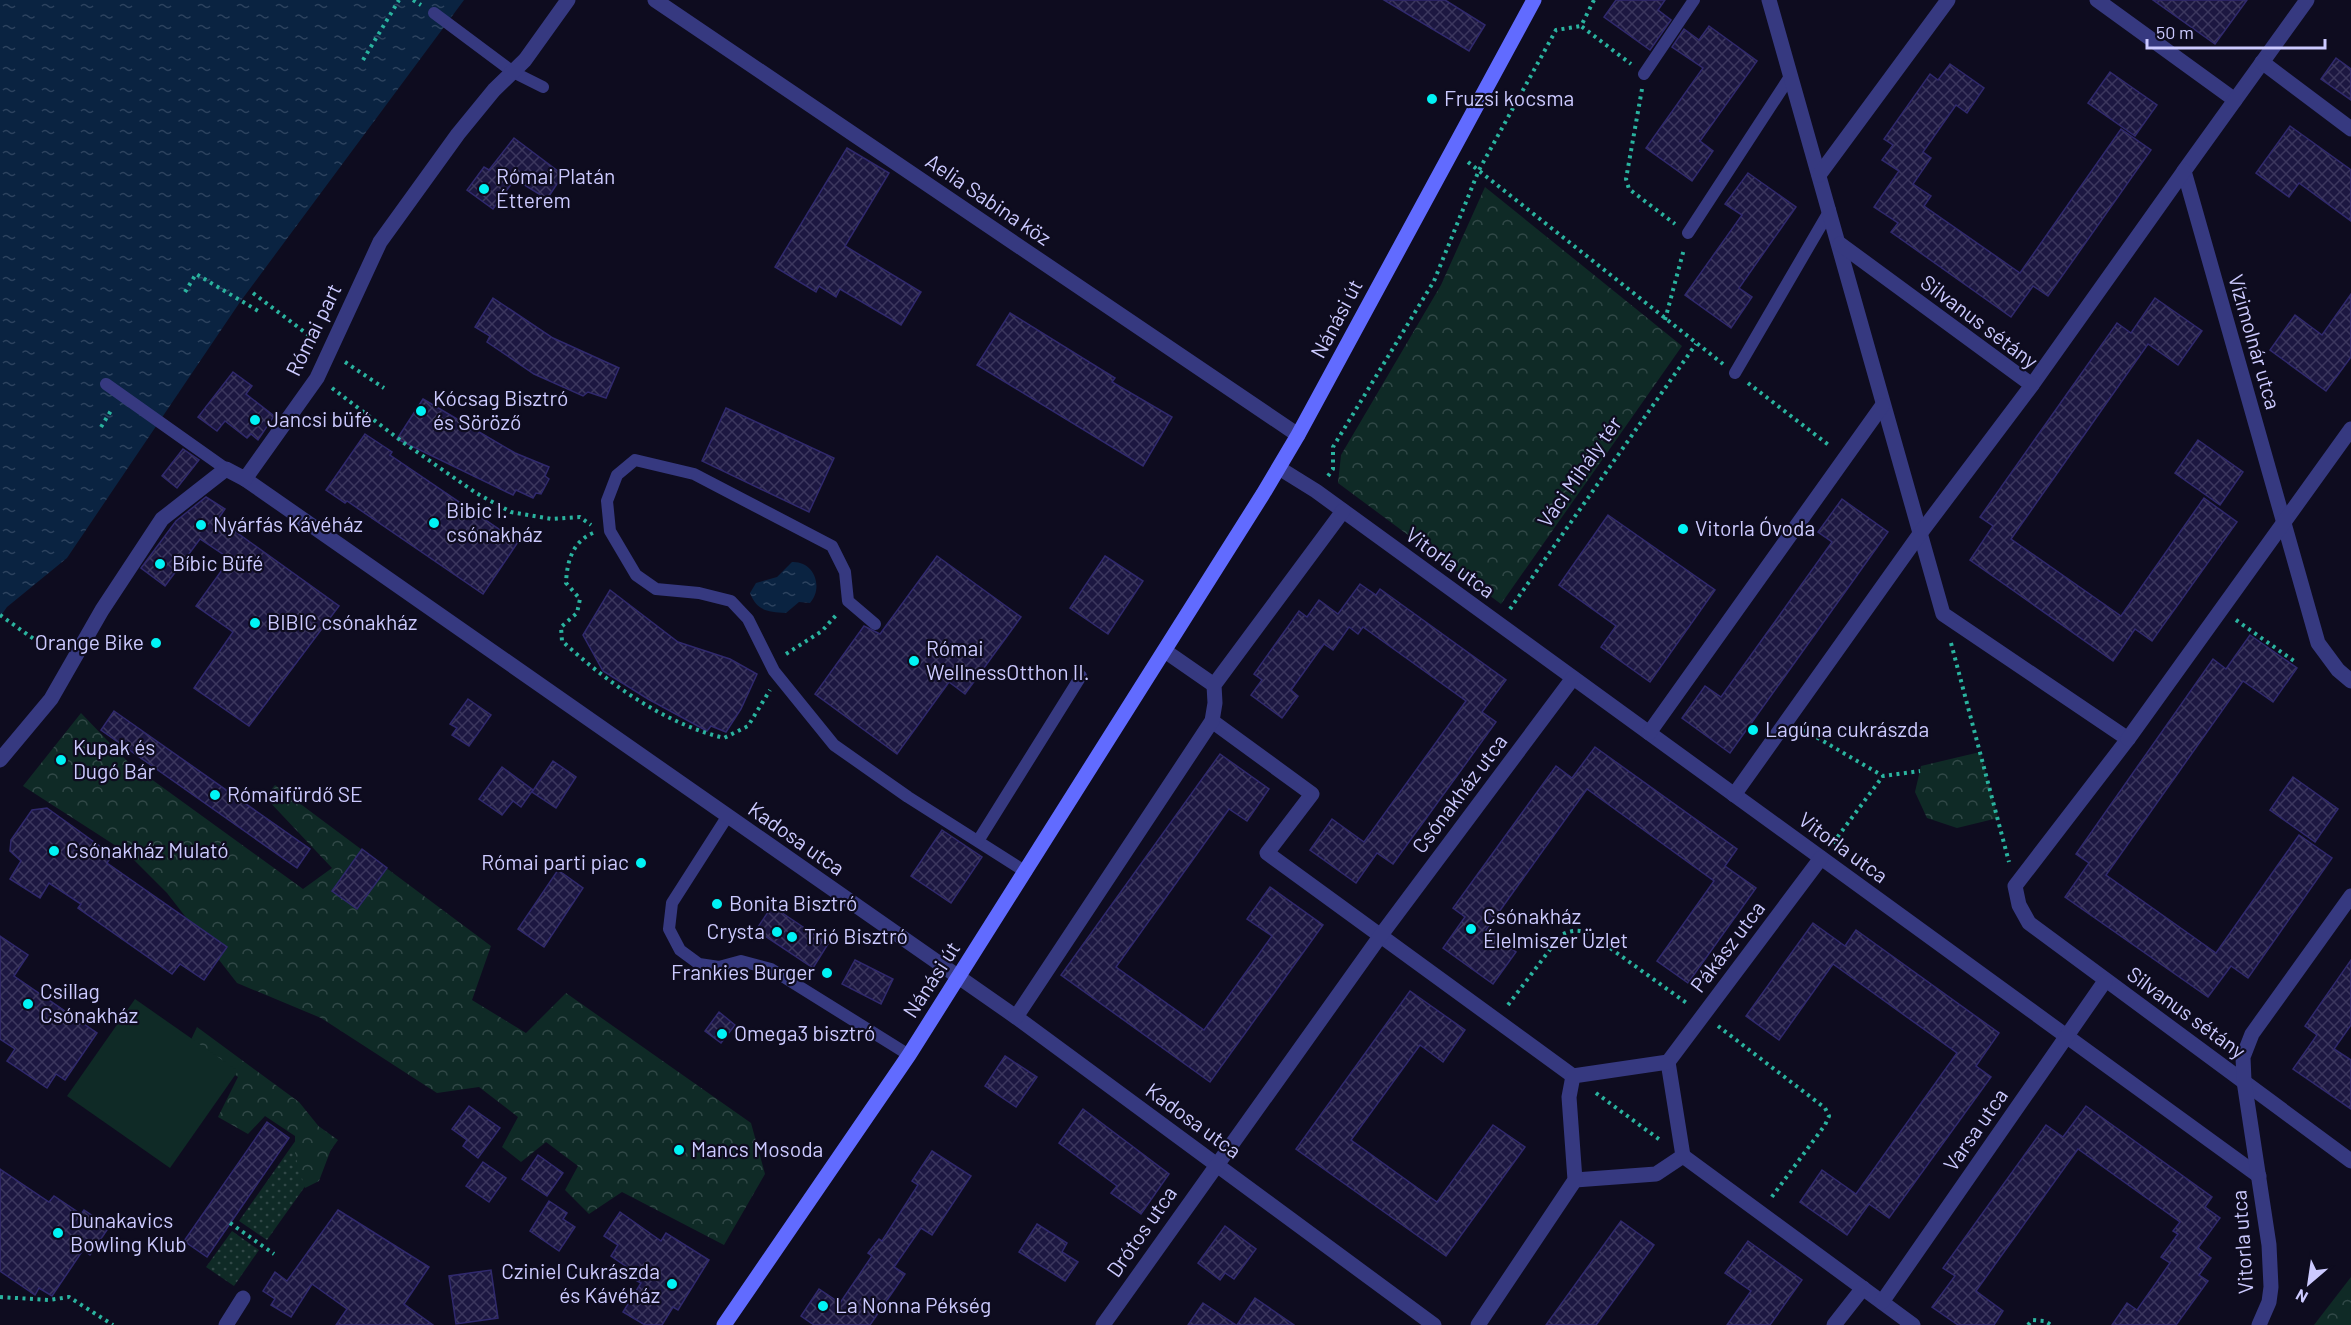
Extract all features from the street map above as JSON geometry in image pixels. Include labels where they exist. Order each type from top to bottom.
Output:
[{"type":"street","name":"Római part","points":[[245,479],[317,378],[380,242],[458,134],[494,90],[525,60],[567,0]]},
{"type":"street","name":"Aelia Sabina köz","points":[[655,0],[1298,435]]},
{"type":"street","name":"Nánási út","points":[[724,1325],[909,1055],[1279,468],[1534,0]]},
{"type":"street","points":[[1769,0],[1840,244],[1882,406],[1943,615],[2128,739]]},
{"type":"street","points":[[1819,175],[1948,0]]},
{"type":"street","points":[[2097,0],[2235,100]]},
{"type":"street","points":[[2031,385],[2307,0]]},
{"type":"street","points":[[2262,62],[2351,129]]},
{"type":"street","name":"Vízimolnár utca","points":[[2184,171],[2318,643],[2338,670],[2351,681]]},
{"type":"street","name":"Silvanus sétány","points":[[1840,244],[2031,385],[1919,535]]},
{"type":"street","points":[[1649,733],[1882,406]]},
{"type":"street","points":[[2015,886],[2128,739],[2351,429]]},
{"type":"street","name":"Vitorla utca","points":[[1279,468],[1344,511],[2259,1176],[2269,1245],[2271,1287],[2269,1302],[2259,1325]]},
{"type":"street","points":[[0,760],[51,699],[102,610],[162,519],[226,469],[245,479]]},
{"type":"street","name":"Kadosa utca","points":[[245,479],[1016,1017],[1434,1325]]},
{"type":"street","points":[[1016,1017],[1212,721],[1215,703],[1214,685],[1344,511]]},
{"type":"street","points":[[1734,795],[1919,535]]},
{"type":"street","points":[[1165,651],[1214,685]]},
{"type":"street","name":"Csónakház utca","points":[[1217,1164],[1381,935],[1573,678]]},
{"type":"street","points":[[1212,721],[1311,794],[1267,853],[1573,1076],[1668,1062],[1683,1156],[1908,1323]]},
{"type":"street","name":"Pákász utca","points":[[1668,1062],[1821,858]]},
{"type":"street","name":"Silvanus sétány","points":[[2015,886],[2019,905],[2029,923],[2351,1161]]},
{"type":"street","points":[[2259,1176],[2244,1081],[2243,1057],[2252,1034],[2351,896]]},
{"type":"street","name":"Varsa utca","points":[[1882,1302],[2105,981]]},
{"type":"street","points":[[1478,1325],[1575,1180],[1569,1097],[1573,1076]]},
{"type":"street","points":[[1575,1180],[1656,1174],[1683,1156]]},
{"type":"street","name":"Drótos utca","points":[[1102,1325],[1217,1164]]},
{"type":"street","points":[[1834,1325],[1863,1288]]},
{"type":"street","points":[[226,1325],[243,1298]]},
{"type":"lane","points":[[1644,74],[1694,0]]},
{"type":"lane","points":[[434,13],[513,72],[543,87]]},
{"type":"lane","points":[[1688,233],[1791,75]]},
{"type":"lane","points":[[1735,373],[1830,210]]},
{"type":"lane","points":[[106,384],[226,469]]},
{"type":"lane","points":[[875,624],[848,601],[846,572],[832,546],[694,474],[635,460],[617,475],[607,501],[610,531],[636,574],[656,588],[699,592],[732,601],[748,618],[770,664],[834,745],[1026,872]]},
{"type":"lane","points":[[978,841],[1081,676]]},
{"type":"lane","points":[[728,817],[672,903],[669,929],[680,950],[699,964],[719,967],[741,961],[771,969],[909,1055]]},
{"type":"path","points":[[363,60],[399,0]]},
{"type":"path","points":[[1581,26],[1594,0]]},
{"type":"path","points":[[1316,491],[1333,470],[1333,447],[1434,281],[1479,170],[1556,30],[1581,26],[1644,74],[1626,179],[1629,189],[1688,233],[1665,320]]},
{"type":"path","points":[[1451,150],[1665,320],[1845,457]]},
{"type":"path","points":[[184,292],[196,274],[260,312]]},
{"type":"path","name":"Váci Mihály tér","points":[[1499,624],[1696,344]]},
{"type":"path","points":[[317,378],[355,403],[413,449],[476,493],[511,512],[552,519],[580,517],[598,531],[580,539],[567,565],[566,583],[580,599],[577,613],[561,627],[562,641],[625,692],[702,732],[724,738],[748,726],[771,688],[783,682]]},
{"type":"path","points":[[770,664],[822,631],[848,601]]},
{"type":"path","points":[[2222,610],[2294,661]]},
{"type":"path","points":[[0,615],[45,647]]},
{"type":"path","points":[[1943,615],[2015,886]]},
{"type":"path","points":[[1788,720],[1883,776],[1920,771]]},
{"type":"path","points":[[1821,858],[1883,776]]},
{"type":"path","points":[[1573,1076],[1683,1156]]},
{"type":"path","points":[[230,1223],[274,1254]]},
{"type":"path","points":[[0,1297],[49,1300],[69,1297],[113,1325]]},
{"type":"path","points":[[2028,1325],[2032,1320],[2040,1319],[2051,1325]]},
{"type":"green space","points":[[1485,187],[1682,346],[1501,604],[1338,483],[1341,455],[1441,285]]},
{"type":"green space","points":[[81,713],[129,763],[303,889],[332,868],[265,797],[275,785],[491,946],[472,1000],[526,1033],[566,993],[751,1123],[765,1174],[724,1245],[622,1192],[589,1214],[565,1190],[578,1166],[546,1142],[521,1162],[502,1147],[518,1117],[479,1087],[437,1093],[321,1018],[237,983],[167,893],[127,853],[23,786]]},
{"type":"green space","points":[[1980,752],[1998,818],[1957,828],[1927,818],[1915,792],[1921,766]]},
{"type":"green space","points":[[135,999],[238,1071],[170,1168],[67,1096]]},
{"type":"green space","points":[[197,1027],[299,1102],[333,1144],[319,1181],[305,1188],[295,1155],[295,1136],[265,1116],[248,1134],[218,1117],[238,1077],[188,1046]]},
{"type":"green space","points":[[310,1120],[338,1140],[267,1240],[239,1221]]},
{"type":"green space","points":[[232,1231],[259,1250],[234,1286],[206,1267]]},
{"type":"green space","points":[[2351,1277],[2351,1325],[2314,1325]]},
{"type":"water","points":[[0,0],[464,0],[240,302],[67,558],[7,607],[0,617]]},
{"type":"water","points":[[792,562],[806,566],[814,576],[816,590],[810,603],[799,602],[786,613],[769,611],[756,604],[750,593],[756,583],[777,577]]},
{"type":"building","points":[[1384,0],[1445,0],[1485,25],[1469,51]]},
{"type":"building","points":[[1616,0],[1665,0],[1658,10],[1671,20],[1650,50],[1604,17]]},
{"type":"building","points":[[2153,0],[2247,0],[2215,44]]},
{"type":"building","points":[[1709,26],[1757,61],[1700,141],[1713,151],[1692,181],[1646,148],[1703,68],[1672,47],[1684,29],[1699,40]]},
{"type":"building","points":[[2336,58],[2351,69],[2351,100],[2321,79]]},
{"type":"building","points":[[1950,64],[1984,88],[1967,113],[1956,105],[1923,152],[1931,158],[1913,184],[1931,196],[1924,206],[2020,273],[2121,129],[2151,150],[2048,296],[2033,286],[2011,317],[1891,232],[1898,223],[1874,207],[1899,171],[1882,160],[1893,145],[1884,139],[1930,74],[1938,80]]},
{"type":"building","points":[[2110,72],[2157,105],[2135,136],[2088,103]]},
{"type":"building","points":[[2290,126],[2351,170],[2351,221],[2299,183],[2289,197],[2256,173]]},
{"type":"building","points":[[514,138],[563,175],[547,199],[515,179],[493,209],[467,190],[484,167],[489,170]]},
{"type":"building","points":[[847,148],[889,173],[845,246],[921,292],[901,325],[840,289],[836,297],[819,286],[816,292],[775,267]]},
{"type":"building","points":[[1748,173],[1796,207],[1739,288],[1752,297],[1731,328],[1685,295],[1742,215],[1725,204]]},
{"type":"building","points":[[2351,294],[2351,357],[2326,391],[2270,350],[2295,315],[2322,335]]},
{"type":"building","points":[[493,298],[553,338],[619,368],[606,398],[588,392],[583,396],[534,374],[487,342],[490,336],[475,327]]},
{"type":"building","points":[[2155,298],[2202,331],[2178,365],[2148,344],[2011,539],[2121,616],[2204,498],[2237,522],[2152,641],[2135,629],[2113,661],[1970,560],[1993,526],[1980,517],[2117,323],[2131,333]]},
{"type":"building","points":[[1010,313],[1115,378],[1112,382],[1172,417],[1143,466],[977,365]]},
{"type":"building","points":[[233,372],[252,386],[246,394],[274,416],[258,440],[251,434],[247,438],[225,421],[217,431],[198,417]]},
{"type":"building","points":[[423,399],[515,453],[549,467],[545,476],[549,479],[541,494],[536,493],[533,498],[516,490],[513,495],[397,439]]},
{"type":"building","points":[[726,408],[834,458],[809,512],[702,461]]},
{"type":"building","name":"Bibic I. csónakház","points":[[365,434],[392,452],[390,455],[518,542],[483,594],[347,501],[345,503],[326,490]]},
{"type":"building","points":[[2198,440],[2243,472],[2220,505],[2175,473]]},
{"type":"building","points":[[183,449],[199,460],[177,488],[162,476]]},
{"type":"building","points":[[206,497],[225,509],[218,519],[339,606],[249,726],[194,688],[233,632],[196,606],[230,559],[200,539],[165,586],[141,568],[176,521]]},
{"type":"building","points":[[1842,499],[1888,532],[1730,753],[1682,718],[1705,686],[1721,697],[1832,542],[1818,532]]},
{"type":"building","points":[[1608,515],[1715,590],[1650,682],[1601,647],[1616,626],[1559,585]]},
{"type":"building","name":"Római WellnessOtthon II.","points":[[937,556],[1021,617],[965,694],[949,682],[897,754],[815,694],[864,626],[880,634]]},
{"type":"building","points":[[1105,556],[1143,581],[1108,634],[1070,608]]},
{"type":"building","points":[[1360,584],[1376,595],[1380,589],[1506,680],[1482,712],[1496,722],[1393,864],[1377,853],[1356,883],[1310,850],[1332,819],[1364,842],[1466,701],[1363,627],[1358,634],[1349,627],[1333,650],[1324,644],[1291,690],[1298,696],[1282,718],[1251,695],[1262,680],[1254,674],[1299,611],[1307,617],[1319,600],[1338,614]]},
{"type":"building","points":[[610,590],[678,642],[730,659],[757,674],[741,709],[726,732],[711,726],[707,731],[603,671],[583,635]]},
{"type":"building","points":[[2250,635],[2297,668],[2273,702],[2243,681],[2106,875],[2216,953],[2299,835],[2332,858],[2248,978],[2231,966],[2208,997],[2065,897],[2089,863],[2076,854],[2213,659],[2226,669]]},
{"type":"building","points":[[468,699],[491,715],[469,746],[452,735],[457,728],[450,724]]},
{"type":"building","points":[[114,711],[310,849],[297,868],[101,730]]},
{"type":"building","points":[[1595,747],[1737,849],[1725,866],[1756,888],[1688,983],[1657,961],[1714,881],[1587,789],[1486,930],[1516,952],[1493,984],[1443,948],[1465,917],[1453,908],[1556,766],[1572,778]]},
{"type":"building","points":[[1220,754],[1269,789],[1247,821],[1229,809],[1116,967],[1204,1030],[1272,936],[1247,919],[1270,887],[1323,925],[1210,1082],[1061,975]]},
{"type":"building","points":[[553,761],[576,777],[556,808],[532,792]]},
{"type":"building","points":[[502,767],[533,790],[521,807],[513,801],[502,815],[479,799]]},
{"type":"building","points":[[2293,777],[2338,809],[2315,842],[2270,810]]},
{"type":"building","points":[[47,808],[112,855],[107,863],[227,947],[204,980],[180,964],[172,974],[78,908],[81,904],[49,883],[40,898],[10,879],[21,861],[10,851],[11,840],[32,810]]},
{"type":"building","points":[[942,830],[982,857],[951,903],[911,876]]},
{"type":"building","points":[[362,849],[387,868],[357,909],[332,891]]},
{"type":"building","points":[[558,870],[583,888],[544,947],[518,929]]},
{"type":"building","name":"Trió Bisztró","points":[[772,906],[828,944],[813,968],[756,930]]},
{"type":"building","points":[[1813,923],[1845,946],[1856,930],[1999,1033],[1976,1066],[1991,1077],[1889,1218],[1869,1204],[1847,1235],[1800,1202],[1822,1170],[1856,1194],[1957,1053],[1833,964],[1779,1040],[1746,1016]]},
{"type":"building","name":"Csillag Csónakház","points":[[0,936],[28,955],[14,976],[97,1033],[65,1080],[56,1074],[47,1088],[7,1061],[15,1049],[0,1039]]},
{"type":"building","points":[[855,960],[893,979],[881,1004],[842,984]]},
{"type":"building","points":[[2351,960],[2351,1025],[2334,1049],[2351,1060],[2351,1109],[2293,1069],[2317,1035],[2305,1026]]},
{"type":"building","points":[[1410,991],[1465,1030],[1443,1062],[1420,1045],[1351,1140],[1437,1202],[1493,1125],[1525,1147],[1446,1256],[1296,1149]]},
{"type":"building","points":[[719,1012],[735,1025],[721,1043],[705,1031]]},
{"type":"building","points":[[1005,1056],[1037,1077],[1016,1107],[985,1086]]},
{"type":"building","points":[[469,1106],[500,1128],[478,1158],[463,1146],[467,1140],[452,1129]]},
{"type":"building","points":[[2086,1106],[2212,1197],[2205,1207],[2220,1218],[2198,1248],[2211,1258],[2199,1275],[2208,1281],[2176,1325],[2112,1325],[2127,1303],[2137,1310],[2170,1263],[2161,1257],[2178,1234],[2173,1231],[2180,1222],[2078,1149],[1976,1291],[2003,1311],[1994,1325],[1958,1325],[1932,1307],[1955,1276],[1943,1268],[2046,1125],[2063,1137]]},
{"type":"building","points":[[1083,1109],[1169,1174],[1141,1214],[1111,1193],[1117,1186],[1059,1143]]},
{"type":"building","points":[[267,1122],[289,1138],[207,1257],[184,1241]]},
{"type":"building","points":[[932,1151],[971,1176],[932,1235],[921,1228],[894,1267],[905,1274],[870,1325],[814,1325],[801,1316],[819,1289],[840,1303],[872,1256],[868,1253],[879,1239],[882,1241],[918,1185],[912,1181]]},
{"type":"building","points":[[538,1155],[563,1173],[547,1196],[522,1179]]},
{"type":"building","points":[[483,1162],[506,1178],[489,1202],[466,1186]]},
{"type":"building","name":"Dunakavics Bowling Klub","points":[[0,1169],[49,1202],[54,1196],[81,1214],[84,1210],[109,1227],[90,1255],[83,1250],[52,1296],[39,1288],[35,1295],[0,1271]]},
{"type":"building","points":[[549,1201],[567,1213],[563,1219],[575,1227],[559,1251],[530,1231]]},
{"type":"building","points":[[338,1210],[429,1267],[404,1304],[433,1325],[336,1325],[347,1309],[312,1284],[291,1317],[271,1305],[275,1299],[263,1291],[275,1272],[287,1281]]},
{"type":"building","points":[[620,1212],[661,1241],[666,1233],[709,1260],[678,1310],[673,1307],[662,1325],[645,1325],[623,1312],[641,1283],[637,1281],[640,1276],[611,1256],[618,1245],[604,1236]]},
{"type":"building","points":[[1621,1221],[1654,1245],[1596,1325],[1546,1325]]},
{"type":"building","points":[[1037,1224],[1067,1243],[1062,1252],[1078,1262],[1065,1281],[1019,1252]]},
{"type":"building","points":[[1225,1226],[1256,1249],[1234,1279],[1225,1273],[1220,1280],[1198,1263]]},
{"type":"building","points":[[1748,1241],[1802,1280],[1770,1325],[1727,1325],[1751,1291],[1725,1273]]},
{"type":"building","points":[[491,1270],[498,1318],[456,1324],[449,1276]]},
{"type":"building","points":[[1255,1298],[1294,1325],[1237,1325]]},
{"type":"building","points":[[1203,1303],[1236,1325],[1188,1325]]},
{"type":"place","name":"Fruzsi kocsma","points":[[1432,99]]},
{"type":"place","name":"Római Platán Étterem","points":[[484,189]]},
{"type":"place","name":"Kócsag Bisztró és Söröző","points":[[421,411]]},
{"type":"place","name":"Jancsi büfé","points":[[255,420]]},
{"type":"place","name":"Bibic I. csónakház","points":[[434,523]]},
{"type":"place","name":"Nyárfás Kávéház","points":[[201,525]]},
{"type":"place","name":"Vitorla Óvoda","points":[[1683,529]]},
{"type":"place","name":"Bíbic Büfé","points":[[160,564]]},
{"type":"place","name":"BIBIC csónakház","points":[[255,623]]},
{"type":"place","name":"Orange Bike","points":[[156,643]]},
{"type":"place","name":"Római WellnessOtthon II.","points":[[914,661]]},
{"type":"place","name":"Lagúna cukrászda","points":[[1753,730]]},
{"type":"place","name":"Kupak és Dugó Bár","points":[[61,760]]},
{"type":"place","name":"Rómaifürdő SE","points":[[215,795]]},
{"type":"place","name":"Csónakház Mulató","points":[[54,851]]},
{"type":"place","name":"Római parti piac","points":[[641,863]]},
{"type":"place","name":"Bonita Bisztró","points":[[717,904]]},
{"type":"place","name":"Csónakház Élelmiszer Üzlet","points":[[1471,929]]},
{"type":"place","name":"Crysta","points":[[777,932]]},
{"type":"place","name":"Trió Bisztró","points":[[792,937]]},
{"type":"place","name":"Frankies Burger","points":[[827,973]]},
{"type":"place","name":"Csillag Csónakház","points":[[28,1004]]},
{"type":"place","name":"Omega3 bisztró","points":[[722,1034]]},
{"type":"place","name":"Mancs Mosoda","points":[[679,1150]]},
{"type":"place","name":"Dunakavics Bowling Klub","points":[[58,1233]]},
{"type":"place","name":"Cziniel Cukrászda és Kávéház","points":[[672,1284]]},
{"type":"place","name":"La Nonna Pékség","points":[[823,1306]]}]
